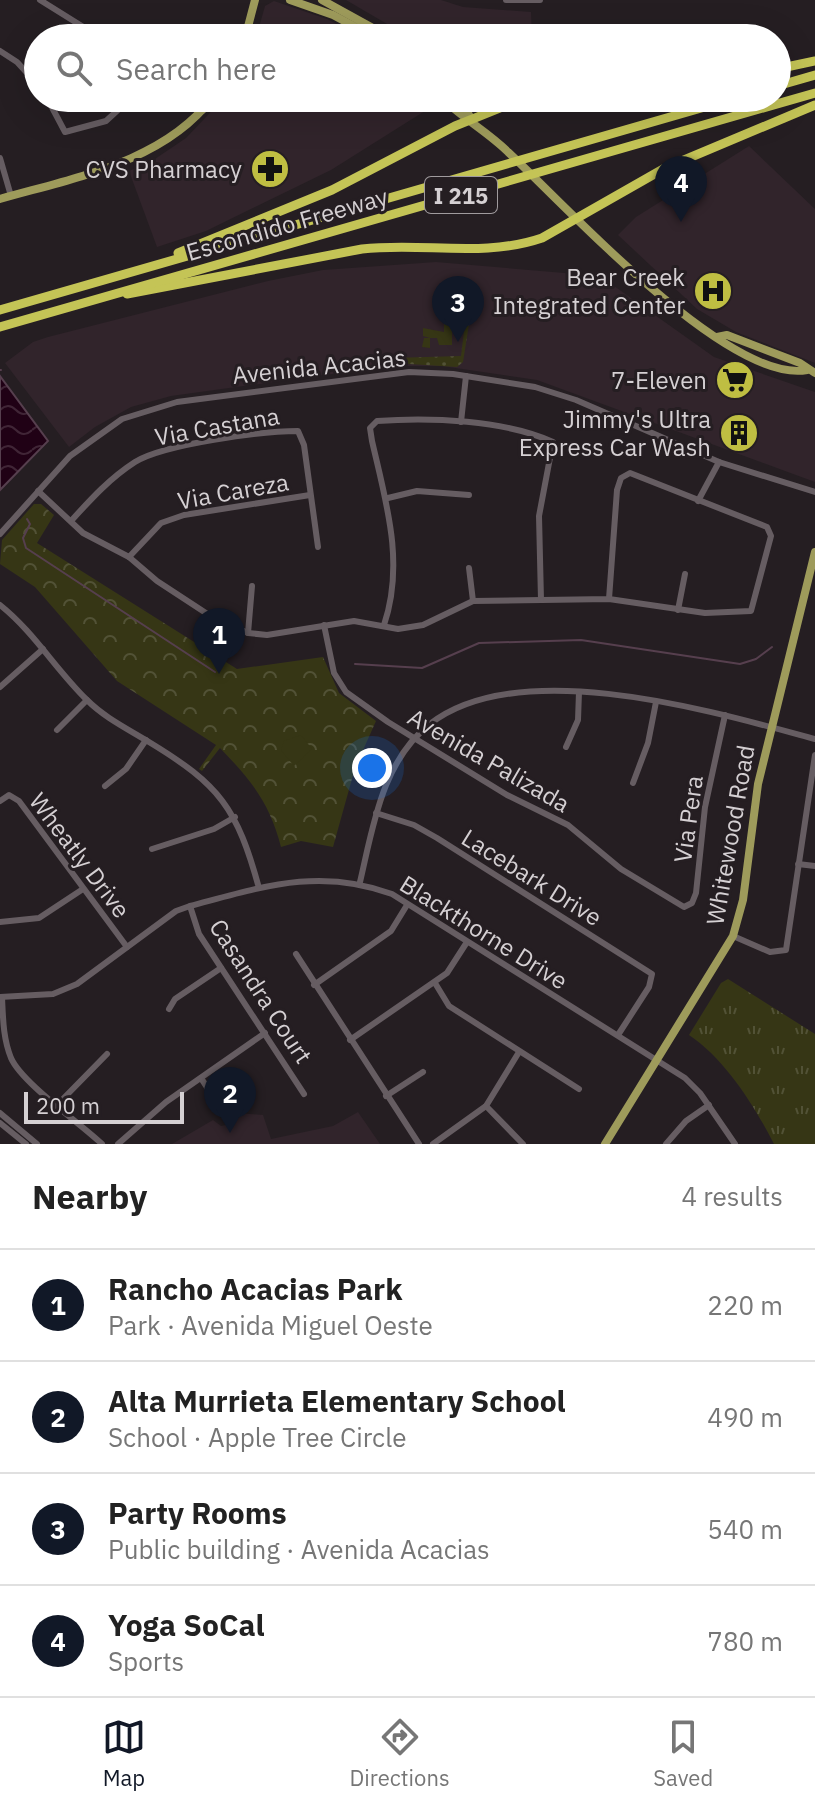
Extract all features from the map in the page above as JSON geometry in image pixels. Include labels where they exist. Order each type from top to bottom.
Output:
[{"type":"highway","points":[[791,66],[815,61]]},
{"type":"highway","points":[[791,82],[815,75]]},
{"type":"highway","name":"Escondido Freeway","points":[[791,100],[815,93]]},
{"type":"highway","points":[[107,295],[137,293],[362,249],[397,245],[482,249],[518,247],[542,238],[690,156],[815,105]]},
{"type":"highway","points":[[123,274],[332,190],[455,126],[493,112]]},
{"type":"highway","name":"Escondido Freeway","points":[[0,310],[687,112]]},
{"type":"highway","name":"Escondido Freeway","points":[[0,327],[748,112]]},
{"type":"main road","points":[[249,24],[255,0]]},
{"type":"main road","points":[[290,0],[341,19],[346,16],[360,24]]},
{"type":"main road","points":[[322,0],[361,24]]},
{"type":"main road","points":[[0,199],[132,159],[180,131],[202,112]]},
{"type":"main road","points":[[460,112],[579,217],[681,315],[717,337],[727,335],[800,363],[811,372]]},
{"type":"main road","points":[[467,112],[472,121]]},
{"type":"main road","name":"Whitewood Road","points":[[605,1144],[733,936],[743,900],[752,821],[771,727],[815,552]]},
{"type":"street","points":[[40,0],[79,24]]},
{"type":"street","points":[[506,0],[540,0]]},
{"type":"street","points":[[0,51],[24,72]]},
{"type":"street","points":[[54,112],[65,132],[106,121],[116,112]]},
{"type":"street","points":[[0,158],[11,196]]},
{"type":"street","name":"Avenida Acacias","points":[[0,534],[70,456],[122,419],[177,402],[409,372],[466,376],[535,387],[576,400],[719,462],[815,492]]},
{"type":"street","points":[[461,422],[466,376]]},
{"type":"street","points":[[384,625],[392,588],[393,528],[370,428],[377,421],[461,422],[543,437],[553,442],[554,453],[546,473],[539,516],[541,600]]},
{"type":"street","name":"Via Castana","points":[[71,521],[107,482],[137,461],[161,451],[298,431],[304,445],[310,495]]},
{"type":"street","points":[[698,501],[719,462]]},
{"type":"street","points":[[38,491],[83,533],[129,557],[157,581],[212,617],[248,633],[267,635],[354,621],[398,629],[423,625],[473,601],[609,599],[678,610],[751,611],[771,536],[767,527],[630,473],[621,478],[617,490],[609,599]]},
{"type":"street","points":[[388,498],[417,491],[469,495]]},
{"type":"street","points":[[310,495],[318,547]]},
{"type":"street","name":"Via Careza","points":[[129,557],[161,523],[184,515],[310,495]]},
{"type":"street","points":[[469,568],[473,601]]},
{"type":"street","points":[[678,610],[685,574]]},
{"type":"street","points":[[248,633],[252,586]]},
{"type":"street","points":[[0,605],[87,700],[207,781],[235,817],[259,888]]},
{"type":"street","name":"Avenida Palizada","points":[[324,625],[334,673],[346,692],[507,795],[568,825],[621,869],[670,900]]},
{"type":"street","points":[[0,687],[43,649]]},
{"type":"street","points":[[360,882],[376,813],[396,766],[430,724],[483,697],[502,693],[579,692],[725,715],[815,739]]},
{"type":"street","points":[[566,747],[578,720],[579,692]]},
{"type":"street","points":[[57,730],[87,700]]},
{"type":"street","points":[[633,783],[648,743],[656,702]]},
{"type":"street","name":"Via Pera","points":[[670,900],[684,907],[692,903],[696,893],[705,807],[725,715]]},
{"type":"street","points":[[105,786],[126,769],[146,740]]},
{"type":"street","points":[[733,936],[770,952],[786,950],[815,755]]},
{"type":"street","name":"Wheatly Drive","points":[[0,801],[9,795],[19,801],[127,947]]},
{"type":"street","name":"Lacebark Drive","points":[[376,813],[425,831],[652,974],[649,987],[618,1035]]},
{"type":"street","points":[[152,849],[214,829],[235,817]]},
{"type":"street","points":[[798,864],[815,866]]},
{"type":"street","name":"Blackthorne Drive","points":[[1,997],[53,994],[77,984],[176,911],[190,906],[259,888],[324,879],[360,882],[392,894],[685,1078],[709,1105],[735,1144]]},
{"type":"street","points":[[0,922],[39,918],[83,889]]},
{"type":"street","points":[[314,985],[391,931],[407,905]]},
{"type":"street","name":"Casandra Court","points":[[190,906],[199,934],[304,1094]]},
{"type":"street","points":[[350,1040],[435,983],[459,959],[467,942]]},
{"type":"street","points":[[296,954],[419,1144]]},
{"type":"street","points":[[169,1009],[175,999],[221,968]]},
{"type":"street","points":[[435,983],[449,1006],[579,1089]]},
{"type":"street","points":[[1,997],[3,1032],[12,1061],[29,1081],[102,1144]]},
{"type":"street","points":[[118,1144],[201,1078],[265,1033]]},
{"type":"street","points":[[433,1144],[486,1106],[519,1052]]},
{"type":"street","points":[[58,1104],[107,1054]]},
{"type":"street","points":[[386,1096],[423,1072]]},
{"type":"street","points":[[201,1078],[223,1112]]},
{"type":"street","points":[[666,1144],[686,1121],[709,1105]]},
{"type":"street","points":[[486,1106],[523,1144]]},
{"type":"street","points":[[0,1113],[37,1144]]},
{"type":"street","points":[[0,1123],[26,1144]]},
{"type":"shaded area","points":[[346,0],[441,0],[463,7],[531,12],[531,24],[387,24]]},
{"type":"shaded area","points":[[274,1],[336,24],[260,24],[265,6]]},
{"type":"shaded area","points":[[211,112],[423,112],[331,170],[206,231],[157,247],[129,171],[152,161],[186,138]]},
{"type":"shaded area","points":[[749,146],[815,209],[815,363],[736,332],[697,309],[618,235],[636,217]]},
{"type":"shaded area","points":[[436,262],[600,276],[714,357],[815,392],[815,482],[537,380],[442,366],[390,366],[171,396],[131,407],[95,427],[69,447],[5,363],[33,342],[48,337],[268,281],[323,270]]},
{"type":"shaded area","points":[[358,1112],[380,1144],[172,1144],[213,1120],[221,1126],[231,1124],[237,1113],[263,1115],[271,1139],[333,1126]]},
{"type":"green space","points":[[444,322],[452,322],[452,345],[439,345],[437,338],[423,336],[423,328],[444,332]]},
{"type":"green space","points":[[465,323],[469,324],[463,362],[457,367],[393,363],[392,358],[461,356]]},
{"type":"green space","points":[[424,338],[430,338],[430,348],[422,347]]},
{"type":"green space","points":[[34,504],[41,504],[54,515],[37,543],[237,669],[323,657],[339,693],[376,721],[355,768],[333,847],[301,841],[281,847],[271,817],[258,793],[220,748],[202,771],[199,769],[216,745],[117,681],[35,587],[0,564],[2,540]]},
{"type":"green space","points":[[301,735],[312,749],[294,766],[281,750],[284,741]]},
{"type":"green space","points":[[728,979],[815,1034],[815,1144],[774,1144],[738,1084],[715,1057],[689,1035],[721,983]]},
{"type":"water","points":[[0,376],[48,441],[0,490]]},
{"type":"waterway","points":[[27,519],[30,524],[23,538],[26,548],[215,672]]},
{"type":"waterway","points":[[355,664],[422,668],[479,643],[581,640],[740,664],[756,659],[772,647]]},
{"type":"place","name":"CVS Pharmacy","points":[[270,169]]},
{"type":"place","name":"Yoga SoCal","points":[[681,222]]},
{"type":"place","name":"Bear Creek Integrated Center","points":[[713,291]]},
{"type":"place","name":"Party Rooms","points":[[458,342]]},
{"type":"place","name":"7-Eleven","points":[[735,380]]},
{"type":"place","name":"Jimmy's Ultra Express Car Wash","points":[[739,433]]},
{"type":"place","name":"Rancho Acacias Park","points":[[219,674]]},
{"type":"place","name":"Alta Murrieta Elementary School","points":[[230,1133]]}]
